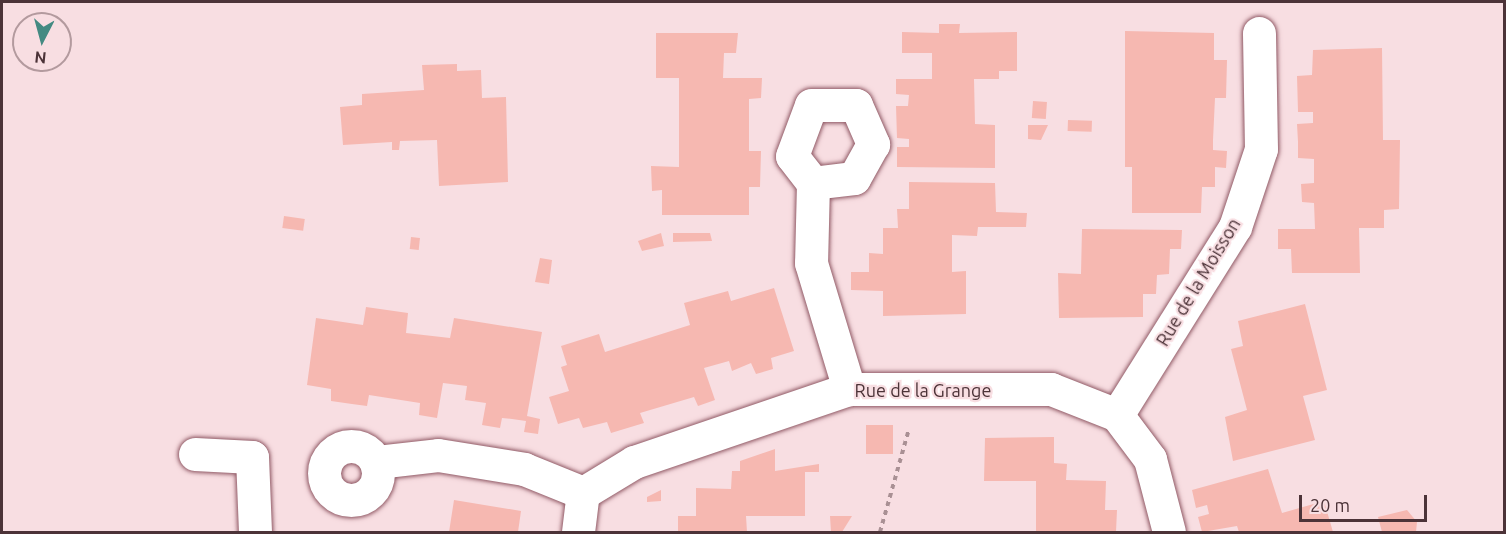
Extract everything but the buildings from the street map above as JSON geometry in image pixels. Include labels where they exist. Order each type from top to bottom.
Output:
[{"type":"street","name":"Rue de la Moisson","points":[[1117,415],[1235,227],[1261,149],[1259,33]]},
{"type":"street","points":[[813,183],[811,263],[849,389]]},
{"type":"street","name":"Rue de la Grange","points":[[583,493],[634,462],[849,389],[1051,389],[1117,415]]},
{"type":"street","points":[[1117,415],[1150,459],[1169,532]]},
{"type":"street","points":[[195,454],[252,457],[255,532]]},
{"type":"street","points":[[377,462],[438,455],[524,469],[583,493],[578,532]]},
{"type":"path","points":[[880,532],[920,390]]}]
